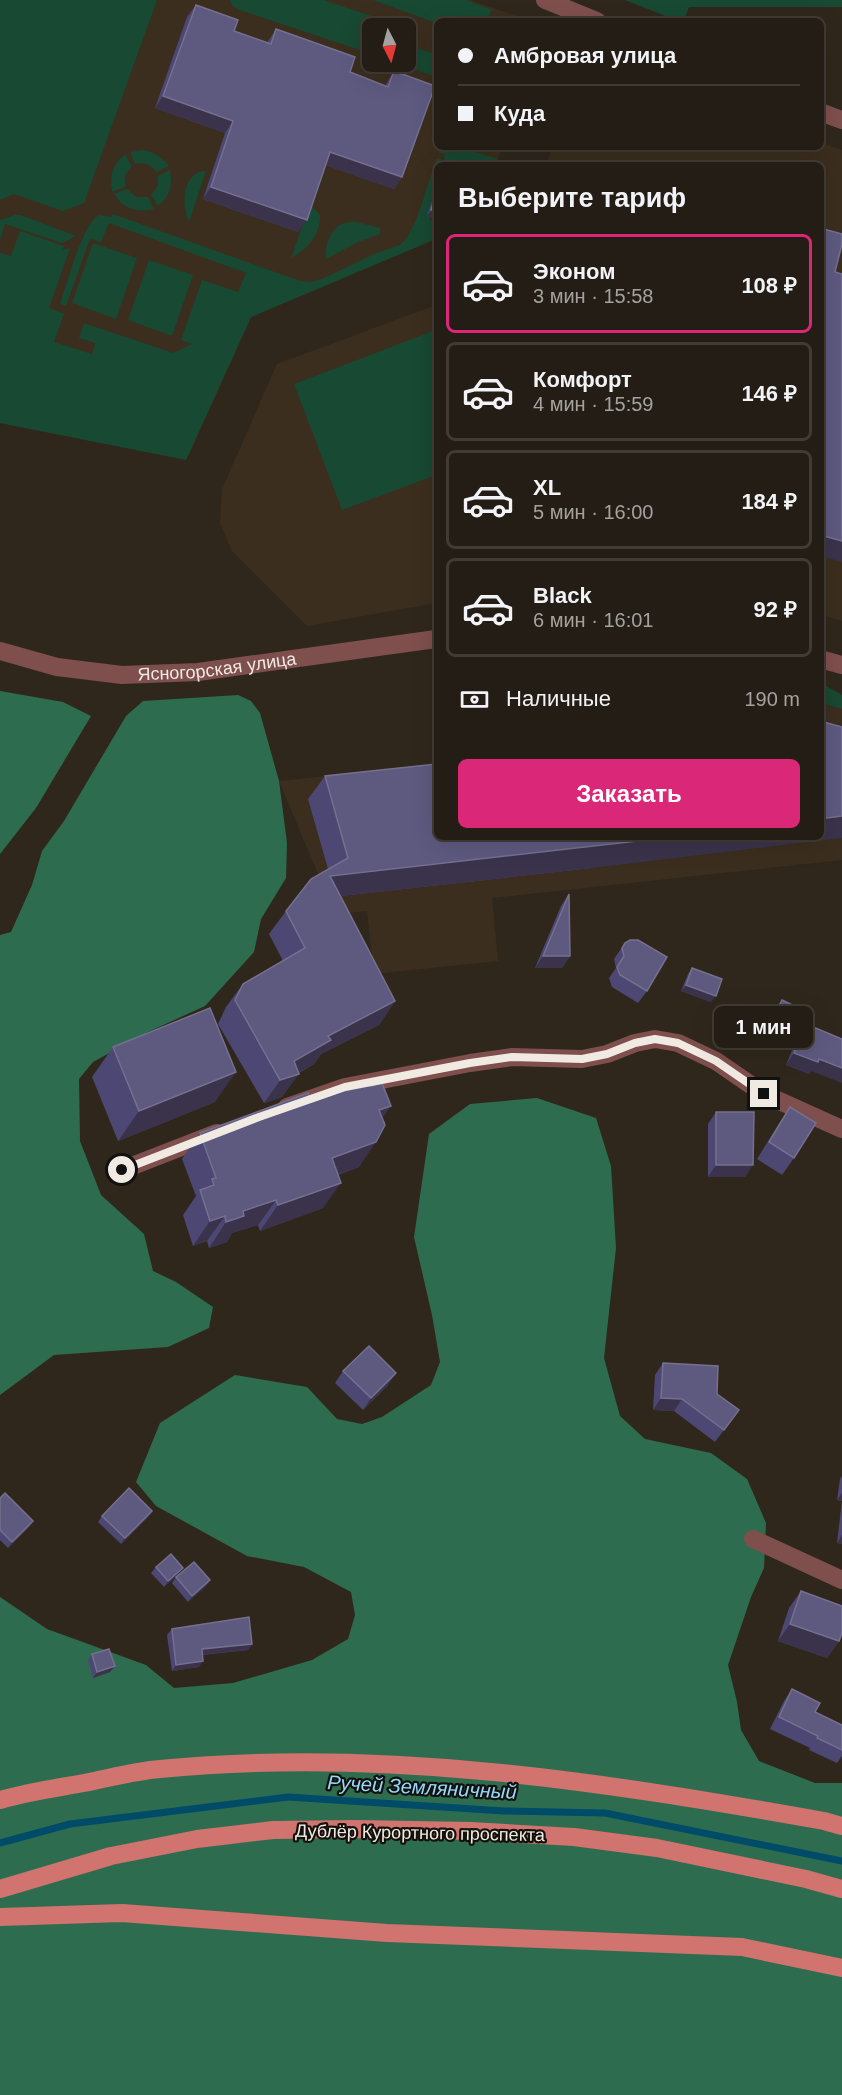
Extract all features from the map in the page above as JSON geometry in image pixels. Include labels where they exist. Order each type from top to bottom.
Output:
[{"type":"main road","points":[[0,1800],[158,1769],[256,1762],[377,1764],[524,1774],[635,1789],[802,1817],[842,1826]]},
{"type":"main road","name":"Дублёр Курортного проспекта","points":[[0,1888],[111,1856],[197,1839],[273,1830],[356,1829],[471,1831],[574,1837],[657,1848],[806,1879],[842,1889]]},
{"type":"main road","points":[[0,1917],[122,1913],[398,1934],[742,1947],[842,1968]]},
{"type":"street","points":[[545,0],[590,18]]},
{"type":"street","points":[[824,113],[842,120]]},
{"type":"street","name":"Ясногорская улица","points":[[0,651],[57,667],[122,675],[198,672],[434,639]]},
{"type":"street","points":[[824,660],[842,665]]},
{"type":"street","points":[[270,1113],[345,1087],[512,1057],[582,1059],[655,1039],[678,1043],[716,1061],[764,1094],[842,1129]]},
{"type":"street","points":[[122,1170],[238,1125]]},
{"type":"street","points":[[753,1539],[842,1580]]},
{"type":"shaded area","points":[[0,0],[471,0],[522,18],[434,18],[434,150],[501,150],[497,162],[434,162],[434,239],[254,311],[189,455],[0,412]]},
{"type":"shaded area","points":[[824,144],[842,150],[842,621],[824,616],[824,162],[547,162],[552,150],[824,150]]},
{"type":"shaded area","points":[[434,306],[434,603],[307,626],[232,551],[220,523],[222,489],[277,364]]},
{"type":"shaded area","points":[[824,704],[842,709],[842,860],[492,898],[498,961],[374,974],[367,911],[335,914],[279,781],[434,765],[434,840],[824,840]]},
{"type":"green space","points":[[0,0],[157,0],[84,203],[63,211],[14,194],[0,200]]},
{"type":"green space","points":[[230,0],[324,0],[377,18],[362,18],[362,51],[237,9]]},
{"type":"green space","points":[[373,0],[466,0],[492,10],[488,18],[434,18],[434,22]]},
{"type":"green space","points":[[625,0],[842,0],[842,7],[689,7],[685,18],[670,18]]},
{"type":"green space","points":[[416,48],[434,53],[434,76],[416,70]]},
{"type":"green space","points":[[144,150],[152,152],[169,166],[157,172],[147,164],[135,164],[130,152]]},
{"type":"green space","points":[[440,150],[468,150],[498,159],[497,162],[436,162],[437,158],[444,160],[445,154],[439,153]]},
{"type":"green space","points":[[125,154],[132,166],[125,175],[125,187],[112,192],[113,170]]},
{"type":"green space","points":[[434,167],[434,202],[430,201],[433,204],[429,220],[434,222],[434,240],[251,317],[186,460],[0,423],[0,253],[11,256],[20,231],[64,246],[63,250],[70,248],[49,308],[64,314],[54,342],[92,354],[95,343],[79,338],[84,323],[173,353],[192,344],[181,340],[202,280],[238,292],[246,273],[109,223],[101,242],[90,239],[66,306],[60,304],[86,230],[99,215],[111,217],[113,214],[300,281],[312,282],[400,245],[407,238],[417,218]]},
{"type":"green space","points":[[170,170],[170,190],[158,206],[151,195],[158,186],[158,176]]},
{"type":"green space","points":[[202,171],[206,171],[189,222],[185,208],[185,193],[190,180]]},
{"type":"green space","points":[[127,189],[136,197],[148,197],[154,209],[136,210],[126,206],[114,194]]},
{"type":"green space","points":[[310,204],[320,215],[318,229],[312,241],[291,258]]},
{"type":"green space","points":[[21,215],[76,236],[62,243],[5,224],[0,240],[0,220]]},
{"type":"green space","points":[[357,222],[380,228],[380,234],[358,242],[326,259],[327,244],[334,230],[344,223]]},
{"type":"green space","points":[[93,243],[137,258],[116,319],[72,303]]},
{"type":"green space","points":[[149,260],[193,275],[172,336],[128,320]]},
{"type":"green space","points":[[434,331],[434,476],[342,510],[294,384]]},
{"type":"green space","points":[[824,685],[842,695],[842,709],[824,704]]},
{"type":"green space","points":[[0,691],[63,702],[91,716],[36,808],[0,854]]},
{"type":"green space","points":[[238,695],[251,701],[260,713],[279,781],[287,843],[286,878],[261,919],[254,952],[205,1006],[148,1032],[93,1062],[79,1079],[80,1141],[101,1195],[144,1234],[153,1271],[176,1282],[213,1307],[209,1328],[168,1347],[54,1355],[0,1395],[0,935],[11,932],[32,885],[42,851],[64,821],[126,716],[143,701]]},
{"type":"green space","points":[[537,1098],[596,1118],[611,1166],[616,1248],[604,1358],[620,1416],[645,1439],[711,1453],[747,1479],[766,1523],[764,1568],[751,1597],[728,1665],[741,1730],[759,1761],[815,1783],[842,1783],[842,2095],[0,2095],[0,1597],[47,1629],[146,1665],[174,1688],[233,1683],[312,1660],[348,1639],[355,1615],[351,1592],[304,1567],[247,1556],[156,1506],[136,1482],[160,1423],[235,1375],[307,1387],[337,1419],[362,1424],[382,1417],[431,1385],[440,1362],[414,1237],[429,1134],[470,1104]]},
{"type":"building","points":[[196,5],[238,20],[234,31],[271,44],[276,29],[355,57],[350,72],[388,87],[394,72],[434,86],[402,177],[330,152],[307,220],[211,187],[233,121],[163,96]]},
{"type":"building","points":[[824,229],[842,234],[842,244],[835,272],[842,274],[842,541],[824,536]]},
{"type":"building","points":[[824,722],[842,727],[842,816],[824,818]]},
{"type":"building","points":[[434,764],[434,840],[647,840],[330,876],[395,1001],[328,1036],[331,1040],[294,1061],[299,1074],[280,1080],[235,1000],[243,984],[305,948],[286,911],[311,879],[348,858],[325,776]]},
{"type":"building","points":[[569,894],[570,956],[543,956]]},
{"type":"building","points":[[630,940],[638,940],[667,957],[647,991],[620,975],[617,967],[624,956],[622,948]]},
{"type":"building","points":[[692,968],[722,979],[716,996],[686,985]]},
{"type":"building","points":[[782,1000],[801,1009],[792,1029],[772,1020]]},
{"type":"building","points":[[210,1008],[236,1072],[139,1111],[113,1047]]},
{"type":"building","points":[[806,1024],[842,1039],[842,1068],[794,1053]]},
{"type":"building","points":[[369,1082],[371,1086],[382,1083],[391,1106],[379,1110],[385,1125],[376,1142],[332,1158],[341,1183],[278,1205],[276,1200],[243,1211],[244,1216],[226,1222],[225,1216],[210,1221],[200,1190],[214,1185],[212,1179],[216,1178],[200,1133],[308,1093],[311,1102]]},
{"type":"building","points":[[790,1107],[816,1123],[794,1158],[769,1142]]},
{"type":"building","points":[[716,1112],[754,1112],[753,1165],[716,1165]]},
{"type":"building","points":[[369,1346],[396,1373],[371,1398],[343,1371]]},
{"type":"building","points":[[663,1363],[718,1366],[717,1394],[739,1410],[724,1430],[682,1399],[661,1398]]},
{"type":"building","points":[[129,1488],[152,1511],[125,1538],[102,1516]]},
{"type":"building","points":[[5,1493],[33,1521],[12,1542],[0,1530],[0,1498]]},
{"type":"building","points":[[171,1554],[183,1568],[168,1581],[156,1567]]},
{"type":"building","points":[[194,1562],[210,1580],[192,1596],[176,1577]]},
{"type":"building","points":[[801,1591],[842,1606],[842,1633],[839,1641],[790,1624]]},
{"type":"building","points":[[249,1617],[252,1644],[202,1649],[203,1661],[176,1665],[172,1629]]},
{"type":"building","points":[[109,1649],[115,1666],[97,1672],[92,1654]]},
{"type":"building","points":[[792,1689],[820,1703],[815,1712],[842,1725],[842,1750],[779,1717]]},
{"type":"waterway","name":"Ручей Земляничный","points":[[0,1843],[70,1824],[288,1797],[504,1811],[605,1813],[842,1861]]},
{"type":"route","points":[[122,1170],[259,1117],[345,1087],[512,1057],[582,1059],[655,1039],[678,1043],[716,1061],[764,1094]]}]
